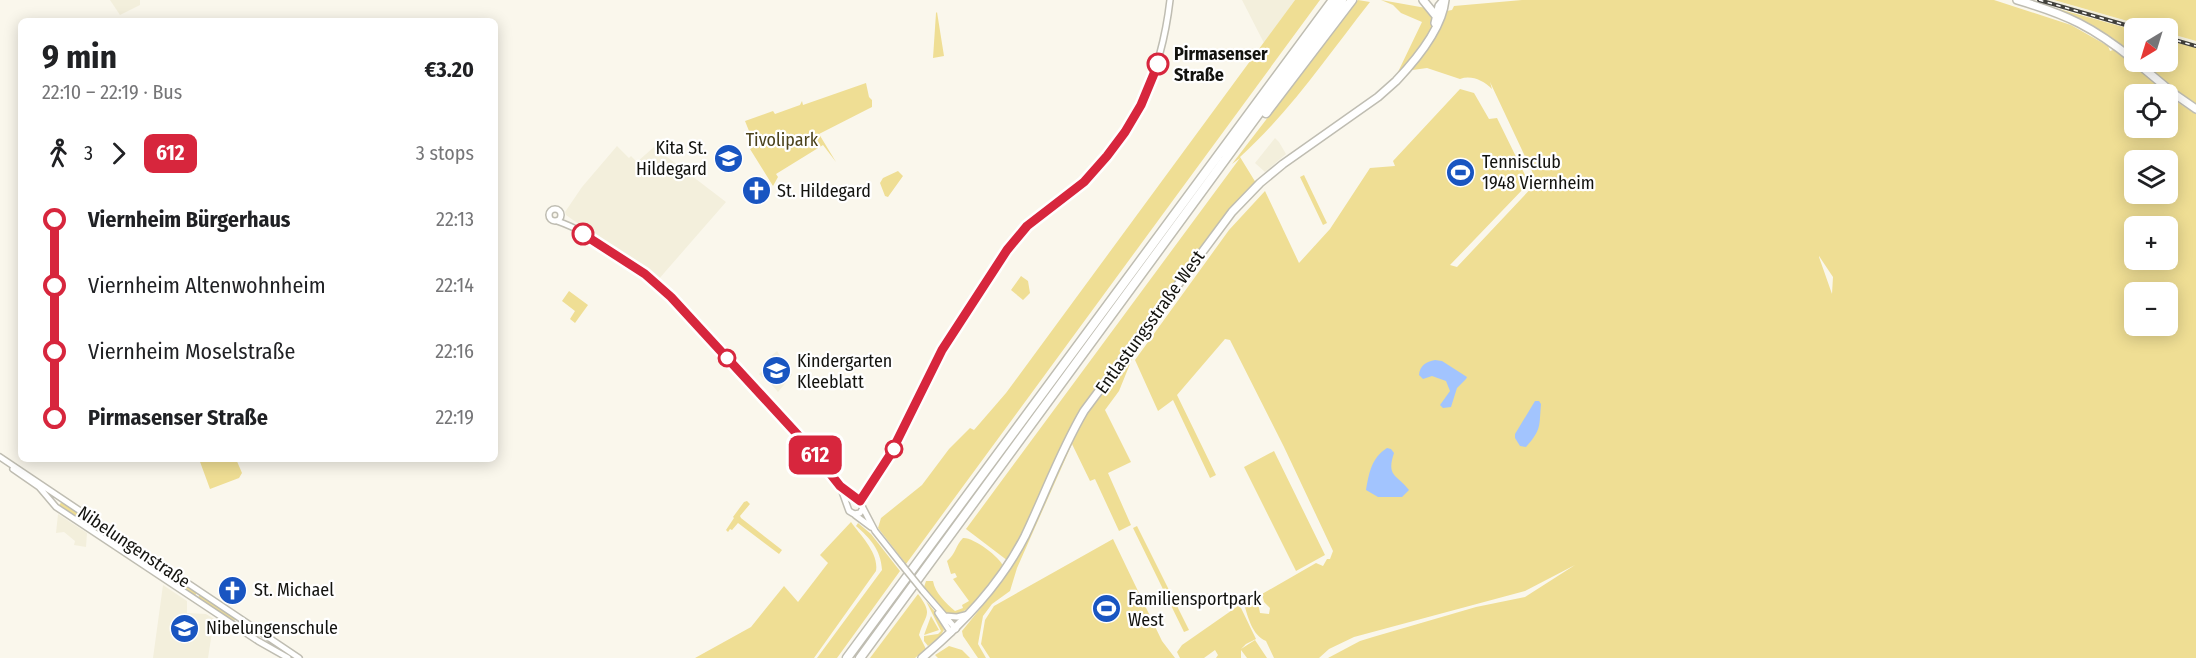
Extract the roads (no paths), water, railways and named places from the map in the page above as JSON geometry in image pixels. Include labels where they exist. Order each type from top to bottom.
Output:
[{"type":"highway","points":[[1299,44],[1327,0]]},
{"type":"highway","points":[[847,658],[1333,0]]},
{"type":"highway","points":[[860,658],[1342,0]]},
{"type":"highway","points":[[1236,147],[1275,102],[1352,0]]},
{"type":"main road","points":[[1424,0],[1436,16]]},
{"type":"main road","name":"Entlastungsstraße West","points":[[1433,31],[1439,6],[1444,0]]},
{"type":"main road","name":"Entlastungsstraße West","points":[[927,654],[971,614],[992,589],[1019,545],[1066,442],[1084,411],[1217,231],[1260,183],[1396,81],[1418,57],[1443,10],[1444,0]]},
{"type":"main road","points":[[2017,0],[2085,24],[2124,52]]},
{"type":"main road","points":[[2148,72],[2196,109]]},
{"type":"street","points":[[848,506],[851,501],[858,500],[890,455],[942,350],[1007,250],[1027,226],[1084,182],[1126,130],[1143,102],[1156,70],[1165,36],[1170,0]]},
{"type":"street","points":[[559,218],[645,274],[671,297],[809,447],[840,486],[858,500],[875,531],[954,631]]},
{"type":"street","points":[[0,459],[39,487],[56,507],[258,641],[288,658]]},
{"type":"street","name":"Nibelungenstraße","points":[[0,459],[299,658]]},
{"type":"street","points":[[840,486],[849,511],[875,531]]},
{"type":"street","points":[[855,515],[863,508]]},
{"type":"street","points":[[935,607],[945,616],[954,631]]},
{"type":"street","points":[[945,616],[957,617],[971,614]]},
{"type":"water","points":[[1435,360],[1442,361],[1467,377],[1457,388],[1451,407],[1443,408],[1440,405],[1450,391],[1446,381],[1432,376],[1423,379],[1419,375],[1424,364]]},
{"type":"water","points":[[1535,401],[1541,404],[1539,427],[1526,447],[1520,446],[1515,434]]},
{"type":"water","points":[[1387,448],[1394,453],[1392,471],[1409,490],[1402,497],[1378,497],[1366,490],[1374,461]]},
{"type":"railway","points":[[2039,0],[2124,25]]},
{"type":"railway","points":[[2178,41],[2196,46]]},
{"type":"place","name":"Pirmasenser Straße","points":[[1158,64]]},
{"type":"place","name":"Kita St. Hildegard","points":[[728,158]]},
{"type":"place","name":"Tennisclub 1948 Viernheim","points":[[1461,172]]},
{"type":"place","name":"St. Hildegard","points":[[756,191]]},
{"type":"place","name":"Kindergarten Kleeblatt","points":[[776,371]]},
{"type":"place","name":"St. Michael","points":[[233,590]]},
{"type":"place","name":"Familiensportpark West","points":[[1107,609]]},
{"type":"place","name":"Nibelungenschule","points":[[185,628]]},
{"type":"park label","name":"Tivolipark","points":[[782,140]]}]
